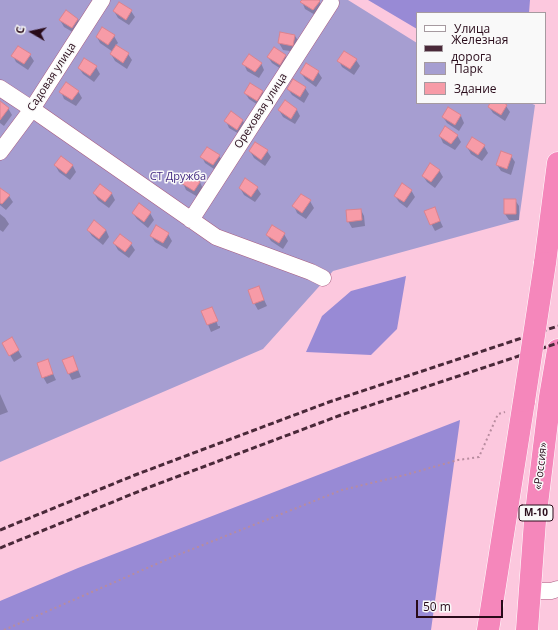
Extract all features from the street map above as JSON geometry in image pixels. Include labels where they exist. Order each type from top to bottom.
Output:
[{"type":"highway","name":"М-10","points":[[488,630],[545,263],[558,163]]},
{"type":"highway","name":"«Россия»","points":[[527,630],[535,521],[550,397],[558,350]]},
{"type":"street","name":"Садовая улица","points":[[0,152],[32,108],[102,0]]},
{"type":"street","name":"Ореховая улица","points":[[191,220],[331,3]]},
{"type":"street","points":[[0,88],[32,108],[216,237],[311,272],[323,278]]},
{"type":"street","points":[[530,591],[551,592],[558,589]]},
{"type":"path","points":[[4,630],[175,556],[342,490],[405,475],[458,460],[479,457],[498,414],[523,406]]},
{"type":"green space","name":"СТ Дружба","points":[[0,0],[348,0],[416,42],[416,104],[535,105],[519,220],[333,271],[263,349],[0,462]]},
{"type":"shaded area","points":[[368,0],[530,0],[529,12],[416,12],[416,28]]},
{"type":"shaded area","points":[[406,276],[397,329],[371,355],[306,352],[322,316],[351,291]]},
{"type":"shaded area","points":[[460,420],[431,630],[0,630],[0,601],[78,568]]},
{"type":"building","points":[[302,0],[320,1],[313,10],[300,2]]},
{"type":"building","points":[[119,2],[132,10],[126,20],[113,11]]},
{"type":"building","points":[[66,10],[78,19],[72,28],[59,20]]},
{"type":"building","points":[[102,27],[115,35],[108,45],[96,37]]},
{"type":"building","points":[[280,32],[295,35],[293,46],[278,43]]},
{"type":"building","points":[[116,45],[129,53],[123,63],[110,54]]},
{"type":"building","points":[[18,46],[31,54],[24,64],[11,56]]},
{"type":"building","points":[[274,47],[286,55],[280,65],[267,57]]},
{"type":"building","points":[[344,51],[357,59],[350,69],[337,61]]},
{"type":"building","points":[[249,54],[262,63],[255,72],[242,64]]},
{"type":"building","points":[[84,58],[97,66],[90,76],[78,68]]},
{"type":"building","points":[[306,63],[319,71],[313,81],[300,73]]},
{"type":"building","points":[[293,79],[306,87],[300,97],[287,89]]},
{"type":"building","points":[[66,82],[79,91],[72,100],[59,92]]},
{"type":"building","points":[[250,83],[263,91],[257,101],[244,93]]},
{"type":"building","points":[[285,100],[297,109],[291,119],[278,110]]},
{"type":"building","points":[[0,101],[9,108],[0,120]]},
{"type":"building","points":[[490,104],[507,105],[501,115],[488,107]]},
{"type":"building","points":[[448,107],[461,115],[455,125],[442,117]]},
{"type":"building","points":[[231,111],[243,120],[237,130],[224,121]]},
{"type":"building","points":[[445,126],[458,135],[451,144],[439,136]]},
{"type":"building","points":[[472,137],[485,145],[478,155],[466,147]]},
{"type":"building","points":[[255,142],[268,150],[261,160],[249,151]]},
{"type":"building","points":[[207,147],[220,155],[213,165],[200,157]]},
{"type":"building","points":[[501,151],[512,155],[507,169],[496,165]]},
{"type":"building","points":[[61,156],[73,165],[66,174],[54,165]]},
{"type":"building","points":[[430,163],[440,170],[431,182],[422,176]]},
{"type":"building","points":[[188,173],[200,182],[194,191],[181,183]]},
{"type":"building","points":[[245,178],[258,187],[251,197],[239,188]]},
{"type":"building","points":[[402,183],[412,190],[404,202],[394,196]]},
{"type":"building","points":[[100,184],[112,193],[105,202],[93,193]]},
{"type":"building","points":[[0,188],[10,195],[2,204],[0,203]]},
{"type":"building","points":[[301,194],[311,200],[302,213],[292,206]]},
{"type":"building","points":[[504,199],[516,199],[516,214],[504,214]]},
{"type":"building","points":[[139,203],[151,212],[144,222],[132,213]]},
{"type":"building","points":[[435,207],[440,221],[430,225],[424,211]]},
{"type":"building","points":[[361,209],[362,220],[347,222],[346,210]]},
{"type":"building","points":[[94,220],[106,230],[99,239],[87,230]]},
{"type":"building","points":[[156,225],[169,233],[163,243],[150,236]]},
{"type":"building","points":[[272,225],[285,233],[279,243],[266,235]]},
{"type":"building","points":[[120,234],[132,243],[125,252],[113,243]]},
{"type":"building","points":[[259,286],[264,300],[253,304],[248,290]]},
{"type":"building","points":[[212,307],[218,321],[207,325],[201,311]]},
{"type":"building","points":[[12,337],[19,350],[9,356],[2,343]]},
{"type":"building","points":[[73,356],[78,370],[68,374],[62,360]]},
{"type":"building","points":[[48,359],[53,374],[42,378],[37,363]]},
{"type":"railway","points":[[0,530],[135,475],[329,402],[558,326]]},
{"type":"railway","points":[[0,548],[147,488],[341,415],[558,343]]}]
